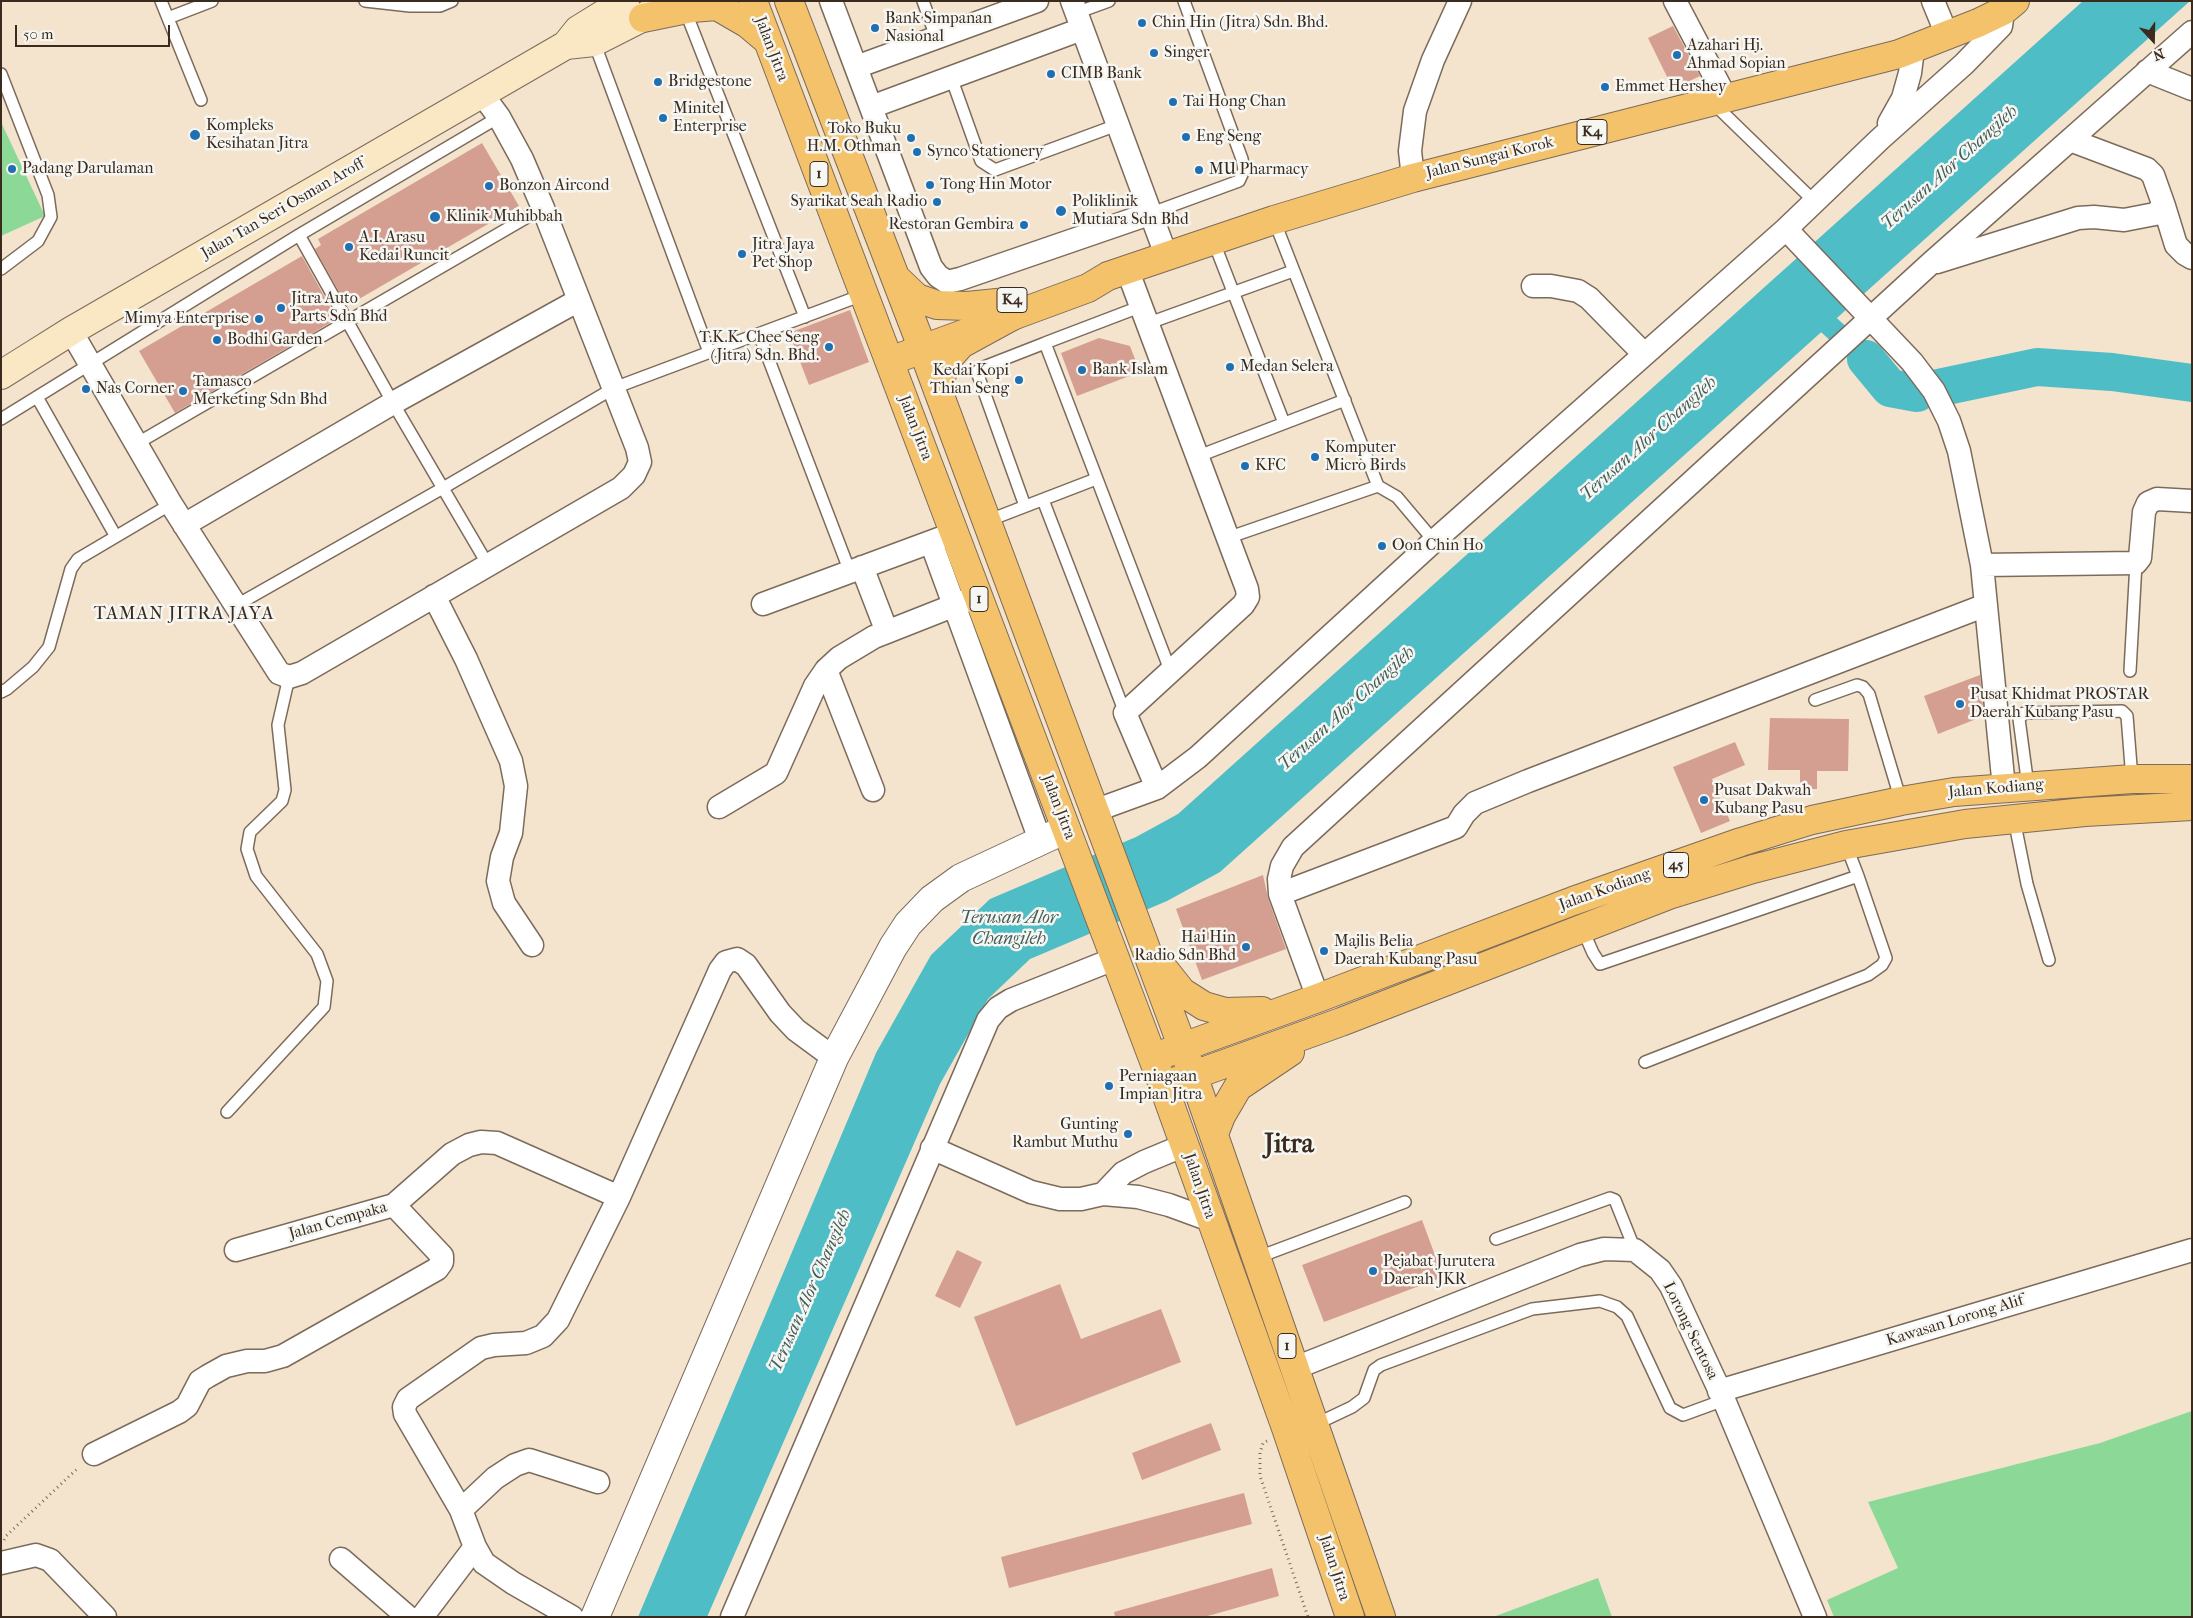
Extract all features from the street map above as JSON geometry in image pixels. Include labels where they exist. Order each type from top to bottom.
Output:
[{"type":"main road","name":"Jalan Jitra","points":[[753,1],[887,354],[943,538],[978,596],[1164,1085],[1210,1220],[1286,1428],[1350,1617]]},
{"type":"main road","name":"Jalan Jitra","points":[[789,1],[920,341],[1193,1075],[1382,1617]]},
{"type":"main road","points":[[634,9],[717,6],[748,24],[768,41]]},
{"type":"main road","name":"Jalan Sungai Korok","points":[[920,341],[1011,308],[1088,288],[1118,272],[1166,255],[1413,178],[1870,62],[1913,49],[2009,6]]},
{"type":"main road","name":"Jalan Tan Seri Osman Aroff","points":[[566,45],[594,42],[634,9]]},
{"type":"main road","name":"Jalan Tan Seri Osman Aroff","points":[[1,375],[71,331],[566,45],[578,30],[634,9]]},
{"type":"main road","points":[[896,278],[917,298],[937,305],[1011,308]]},
{"type":"main road","points":[[938,391],[945,362],[961,344],[1011,308]]},
{"type":"main road","name":"K4","points":[[887,354],[920,341]]},
{"type":"main road","name":"Jalan Kodiang","points":[[1182,1047],[1573,901],[1741,842],[1812,820],[1901,800],[1954,792],[2132,779],[2192,778]]},
{"type":"main road","name":"Jalan Kodiang","points":[[1193,1075],[1341,1022],[1669,895],[1753,869],[1846,845],[1913,832],[2085,812],[2192,806]]},
{"type":"main road","points":[[1138,928],[1165,972],[1182,992],[1204,1006],[1225,1012],[1248,1012],[1306,1002]]},
{"type":"main road","points":[[1214,1134],[1221,1116],[1238,1087],[1280,1058],[1341,1022]]},
{"type":"main road","name":"45","points":[[1153,1057],[1182,1047]]},
{"type":"main road","name":"45","points":[[1164,1085],[1193,1075]]},
{"type":"street","points":[[831,1],[931,267],[938,276],[947,282],[960,279],[1149,214]]},
{"type":"street","points":[[856,67],[1037,1]]},
{"type":"street","points":[[1413,178],[1410,151],[1415,111],[1433,60],[1460,1]]},
{"type":"street","points":[[1674,1],[1719,100]]},
{"type":"street","points":[[1934,1],[1947,35]]},
{"type":"street","points":[[1097,818],[1157,788],[1198,757],[1434,540],[1644,354],[1792,236],[1814,201],[1992,37],[2001,26],[2009,6]]},
{"type":"street","points":[[871,107],[951,77],[1077,15],[1149,214],[1166,255]]},
{"type":"street","points":[[1306,1002],[1280,894],[1279,879],[1282,866],[1293,847],[1510,651],[1659,511],[1829,357],[1862,320],[1931,263],[2192,32]]},
{"type":"street","points":[[1880,139],[1903,98],[1910,74],[1913,49]]},
{"type":"street","points":[[2147,71],[2192,88]]},
{"type":"street","points":[[71,331],[171,504],[279,673],[289,677],[302,673],[621,488],[634,475],[640,462],[637,448],[614,388],[522,159],[499,117],[482,94]]},
{"type":"street","points":[[2070,140],[2147,169],[2153,175],[2176,245],[2184,254],[2192,258]]},
{"type":"street","points":[[1931,263],[2078,218],[2094,217],[2124,220],[2155,214],[2164,206]]},
{"type":"street","points":[[1792,236],[1862,320],[1912,362],[1934,391],[1949,421],[1959,451],[1982,565],[1986,605],[2016,787]]},
{"type":"street","points":[[1118,272],[1146,315],[1196,457],[1247,589],[1248,597],[1243,605],[1125,713],[1157,788]]},
{"type":"street","points":[[1533,286],[1551,286],[1578,291],[1589,298],[1644,354]]},
{"type":"street","points":[[184,525],[392,403],[579,300]]},
{"type":"street","points":[[1982,565],[2136,563],[2140,558],[2144,512],[2148,503],[2157,499],[2192,501]]},
{"type":"street","points":[[763,604],[943,538],[953,605],[1040,840]]},
{"type":"street","points":[[856,570],[887,632]]},
{"type":"street","points":[[434,596],[466,659],[511,761],[516,786],[511,833],[502,857],[498,881],[504,903],[532,945]]},
{"type":"street","points":[[719,807],[776,773],[815,686],[826,670],[862,643],[978,596]]},
{"type":"street","points":[[1280,894],[1456,827],[1464,814],[1475,803],[1528,781],[1986,605]]},
{"type":"street","points":[[826,670],[873,790]]},
{"type":"street","points":[[595,1617],[834,1058],[893,946],[908,924],[932,899],[962,878],[1040,840],[1068,832]]},
{"type":"street","points":[[732,1617],[988,1020],[998,1008],[1011,1000],[1110,947]]},
{"type":"street","points":[[572,1617],[495,1572],[484,1563],[475,1547],[461,1510],[405,1414],[404,1407],[408,1399],[481,1348],[494,1345],[526,1343],[543,1336],[558,1320],[619,1197],[720,970],[726,962],[737,959],[746,965],[780,1013],[796,1030],[834,1058]]},
{"type":"street","name":"Jalan Cempaka","points":[[236,1250],[394,1204],[452,1154],[469,1145],[480,1142],[497,1143],[619,1197]]},
{"type":"street","points":[[1103,1194],[1123,1173],[1185,1145]]},
{"type":"street","points":[[932,1148],[1031,1192],[1060,1199],[1081,1199],[1103,1194],[1138,1197],[1169,1205],[1210,1220]]},
{"type":"street","points":[[94,1454],[179,1412],[187,1406],[200,1381],[226,1366],[247,1360],[265,1361],[283,1356],[437,1268],[442,1262],[442,1256],[394,1204]]},
{"type":"street","points":[[1295,1368],[1580,1255],[1604,1249],[1635,1250]]},
{"type":"street","name":"Lorong Sentosa","points":[[1635,1250],[1660,1270],[1671,1286],[1722,1396],[1815,1617]]},
{"type":"street","name":"Kawasan Lorong Alif","points":[[1722,1396],[2192,1250]]},
{"type":"street","points":[[461,1510],[495,1478],[516,1464],[529,1460],[598,1482]]},
{"type":"street","points":[[422,1617],[475,1547]]},
{"type":"street","points":[[6,1561],[36,1555],[50,1560],[105,1617]]},
{"type":"street","points":[[341,1559],[408,1617]]},
{"type":"lane","points":[[161,1],[201,100]]},
{"type":"lane","points":[[168,18],[212,1]]},
{"type":"lane","points":[[365,1],[410,6],[440,6],[452,1]]},
{"type":"lane","points":[[923,1],[936,38]]},
{"type":"lane","points":[[1077,15],[1109,1]]},
{"type":"lane","points":[[1149,214],[1239,181],[1244,170],[1242,159],[1184,1]]},
{"type":"lane","points":[[679,6],[805,317]]},
{"type":"lane","points":[[594,42],[709,352]]},
{"type":"lane","points":[[1,74],[48,195],[51,217],[38,241],[1,268]]},
{"type":"lane","points":[[951,77],[981,162],[995,170],[1117,125]]},
{"type":"lane","points":[[1719,100],[1814,201]]},
{"type":"lane","points":[[1,418],[299,235],[499,117]]},
{"type":"lane","points":[[136,444],[543,208]]},
{"type":"lane","points":[[1274,220],[1378,486],[1397,497],[1434,540]]},
{"type":"lane","points":[[299,235],[392,403],[488,565]]},
{"type":"lane","points":[[1213,240],[1284,423]]},
{"type":"lane","points":[[1025,506],[977,372],[981,368],[1045,343],[1235,293],[1293,271]]},
{"type":"lane","points":[[235,606],[614,388],[865,294]]},
{"type":"lane","points":[[759,334],[856,570]]},
{"type":"lane","points":[[1045,343],[1170,670]]},
{"type":"lane","points":[[37,397],[115,535]]},
{"type":"lane","points":[[1196,457],[1345,400]]},
{"type":"lane","points":[[987,521],[1096,479]]},
{"type":"lane","points":[[1227,538],[1378,486]]},
{"type":"lane","points":[[1043,500],[1125,713]]},
{"type":"lane","points":[[1,692],[33,667],[49,647],[71,569],[78,559],[115,535],[171,504]]},
{"type":"lane","points":[[2130,670],[2136,563]]},
{"type":"lane","points":[[227,1112],[324,1007],[327,981],[317,954],[288,914],[256,876],[247,849],[250,832],[282,802],[286,790],[278,725],[289,677]]},
{"type":"lane","points":[[1815,700],[1857,685],[1863,687],[1869,694],[1901,800]]},
{"type":"lane","points":[[2016,787],[2019,719],[2024,713],[2122,711],[2127,716],[2132,779]]},
{"type":"lane","points":[[2014,819],[2027,884],[2050,960]]},
{"type":"lane","points":[[1645,1062],[1868,974],[1882,965],[1886,958],[1846,845]]},
{"type":"lane","points":[[1582,928],[1600,964],[1858,876]]},
{"type":"lane","points":[[1496,1239],[1610,1198],[1615,1200],[1635,1250]]},
{"type":"lane","points":[[1256,1258],[1405,1202]]},
{"type":"lane","points":[[1314,1424],[1352,1407],[1364,1398],[1374,1370],[1381,1365],[1532,1309],[1600,1301],[1617,1307],[1627,1316],[1670,1408],[1683,1415],[1722,1396]]},
{"type":"path","points":[[1286,1428],[1263,1443],[1259,1462],[1260,1476],[1308,1617]]},
{"type":"path","points":[[6,1561],[4,1542],[6,1536],[94,1454]]},
{"type":"green space","name":"Padang Darulaman","points":[[1,122],[45,216],[1,236]]},
{"type":"green space","points":[[2192,1411],[2192,1617],[1834,1617],[1827,1600],[1898,1568],[1868,1502],[2100,1443]]},
{"type":"green space","points":[[1598,1578],[1612,1617],[1493,1617]]},
{"type":"water","name":"Terusan Alor Changileh","points":[[2083,1],[2190,1],[1220,872],[1167,901],[1030,959],[988,999],[940,1084],[707,1617],[638,1617],[876,1053],[931,955],[990,899],[1136,837],[1178,814]]},
{"type":"building","name":"Azahari Hj. Ahmad Sopian","points":[[1673,26],[1700,76],[1673,89],[1648,38]]},
{"type":"building","points":[[482,143],[519,206],[347,306],[315,249],[321,245],[318,239]]},
{"type":"building","points":[[302,256],[334,314],[332,315],[335,320],[175,413],[139,351]]},
{"type":"building","name":"T.K.K. Chee Seng (Jitra) Sdn. Bhd.","points":[[850,310],[869,362],[809,385],[789,333]]},
{"type":"building","points":[[1099,338],[1130,346],[1140,372],[1077,396],[1061,353]]},
{"type":"building","name":"Pusat Khidmat PROSTAR Daerah Kubang Pasu","points":[[1980,675],[1984,716],[1938,734],[1924,696]]},
{"type":"building","points":[[1770,718],[1849,719],[1848,771],[1817,771],[1817,789],[1800,789],[1800,770],[1768,770]]},
{"type":"building","name":"Pusat Dakwah Kubang Pasu","points":[[1735,742],[1745,765],[1712,779],[1730,821],[1701,833],[1673,767]]},
{"type":"building","points":[[1263,875],[1268,898],[1286,949],[1202,980],[1176,909]]},
{"type":"building","name":"Pejabat Jurutera Daerah JKR","points":[[1422,1220],[1443,1277],[1324,1322],[1302,1265]]},
{"type":"building","points":[[957,1250],[982,1262],[960,1308],[935,1296]]},
{"type":"building","points":[[1060,1284],[1081,1339],[1161,1309],[1181,1362],[1016,1426],[974,1317]]},
{"type":"building","points":[[1211,1423],[1221,1450],[1142,1480],[1132,1453]]},
{"type":"building","points":[[1244,1493],[1252,1524],[1009,1588],[1001,1557]]},
{"type":"building","points":[[1272,1568],[1279,1596],[1204,1617],[1115,1617],[1114,1612]]},
{"type":"waterway","points":[[1808,306],[1866,359]]},
{"type":"waterway","points":[[1866,359],[1890,388],[1917,393]]},
{"type":"waterway","points":[[1938,388],[2037,367],[2112,372],[2192,383]]},
{"type":"place","name":"Chin Hin (Jitra) Sdn. Bhd.","points":[[1142,23]]},
{"type":"place","name":"Bank Simpanan Nasional","points":[[875,28]]},
{"type":"place","name":"Singer","points":[[1154,53]]},
{"type":"place","name":"Azahari Hj. Ahmad Sopian","points":[[1677,55]]},
{"type":"place","name":"CIMB Bank","points":[[1051,74]]},
{"type":"place","name":"Bridgestone","points":[[658,82]]},
{"type":"place","name":"Emmet Hershey","points":[[1605,87]]},
{"type":"place","name":"Tai Hong Chan","points":[[1173,102]]},
{"type":"place","name":"Minitel Enterprise","points":[[663,118]]},
{"type":"place","name":"Kompleks Kesihatan Jitra","points":[[195,135]]},
{"type":"place","name":"Eng Seng","points":[[1186,137]]},
{"type":"place","name":"Toko Buku H.M. Othman","points":[[911,138]]},
{"type":"place","name":"Synco Stationery","points":[[917,152]]},
{"type":"place","name":"Padang Darulaman","points":[[12,169]]},
{"type":"place","name":"MU Pharmacy","points":[[1199,170]]},
{"type":"place","name":"Tong Hin Motor","points":[[930,185]]},
{"type":"place","name":"Bonzon Aircond","points":[[489,186]]},
{"type":"place","name":"Syarikat Seah Radio","points":[[937,202]]},
{"type":"place","name":"Poliklinik Mutiara Sdn Bhd","points":[[1061,211]]},
{"type":"place","name":"Klinik Muhibbah","points":[[435,217]]},
{"type":"place","name":"Restoran Gembira","points":[[1024,225]]},
{"type":"place","name":"A.I. Arasu Kedai Runcit","points":[[349,247]]},
{"type":"place","name":"Jitra Jaya Pet Shop","points":[[742,254]]},
{"type":"place","name":"Jitra Auto Parts Sdn Bhd","points":[[281,308]]},
{"type":"place","name":"Mimya Enterprise","points":[[259,319]]},
{"type":"place","name":"Bodhi Garden","points":[[217,340]]},
{"type":"place","name":"T.K.K. Chee Seng (Jitra) Sdn. Bhd.","points":[[829,347]]},
{"type":"place","name":"Medan Selera","points":[[1230,367]]},
{"type":"place","name":"Bank Islam","points":[[1082,370]]},
{"type":"place","name":"Kedai Kopi Thian Seng","points":[[1019,380]]},
{"type":"place","name":"Nas Corner","points":[[86,389]]},
{"type":"place","name":"Tamasco Merketing Sdn Bhd","points":[[183,391]]},
{"type":"place","name":"Komputer Micro Birds","points":[[1315,457]]},
{"type":"place","name":"KFC","points":[[1245,466]]},
{"type":"place","name":"Oon Chin Ho","points":[[1382,546]]},
{"type":"place","name":"Pusat Khidmat PROSTAR Daerah Kubang Pasu","points":[[1960,704]]},
{"type":"place","name":"Pusat Dakwah Kubang Pasu","points":[[1704,800]]},
{"type":"place","name":"Hai Hin Radio Sdn Bhd","points":[[1246,947]]},
{"type":"place","name":"Majlis Belia Daerah Kubang Pasu","points":[[1324,951]]},
{"type":"place","name":"Perniagaan Impian Jitra","points":[[1109,1086]]},
{"type":"place","name":"Gunting Rambut Muthu","points":[[1128,1134]]},
{"type":"place","name":"Pejabat Jurutera Daerah JKR","points":[[1373,1271]]},
{"type":"district","name":"TAMAN JITRA JAYA","points":[[184,615]]},
{"type":"district","name":"Jitra","points":[[1289,1146]]}]
